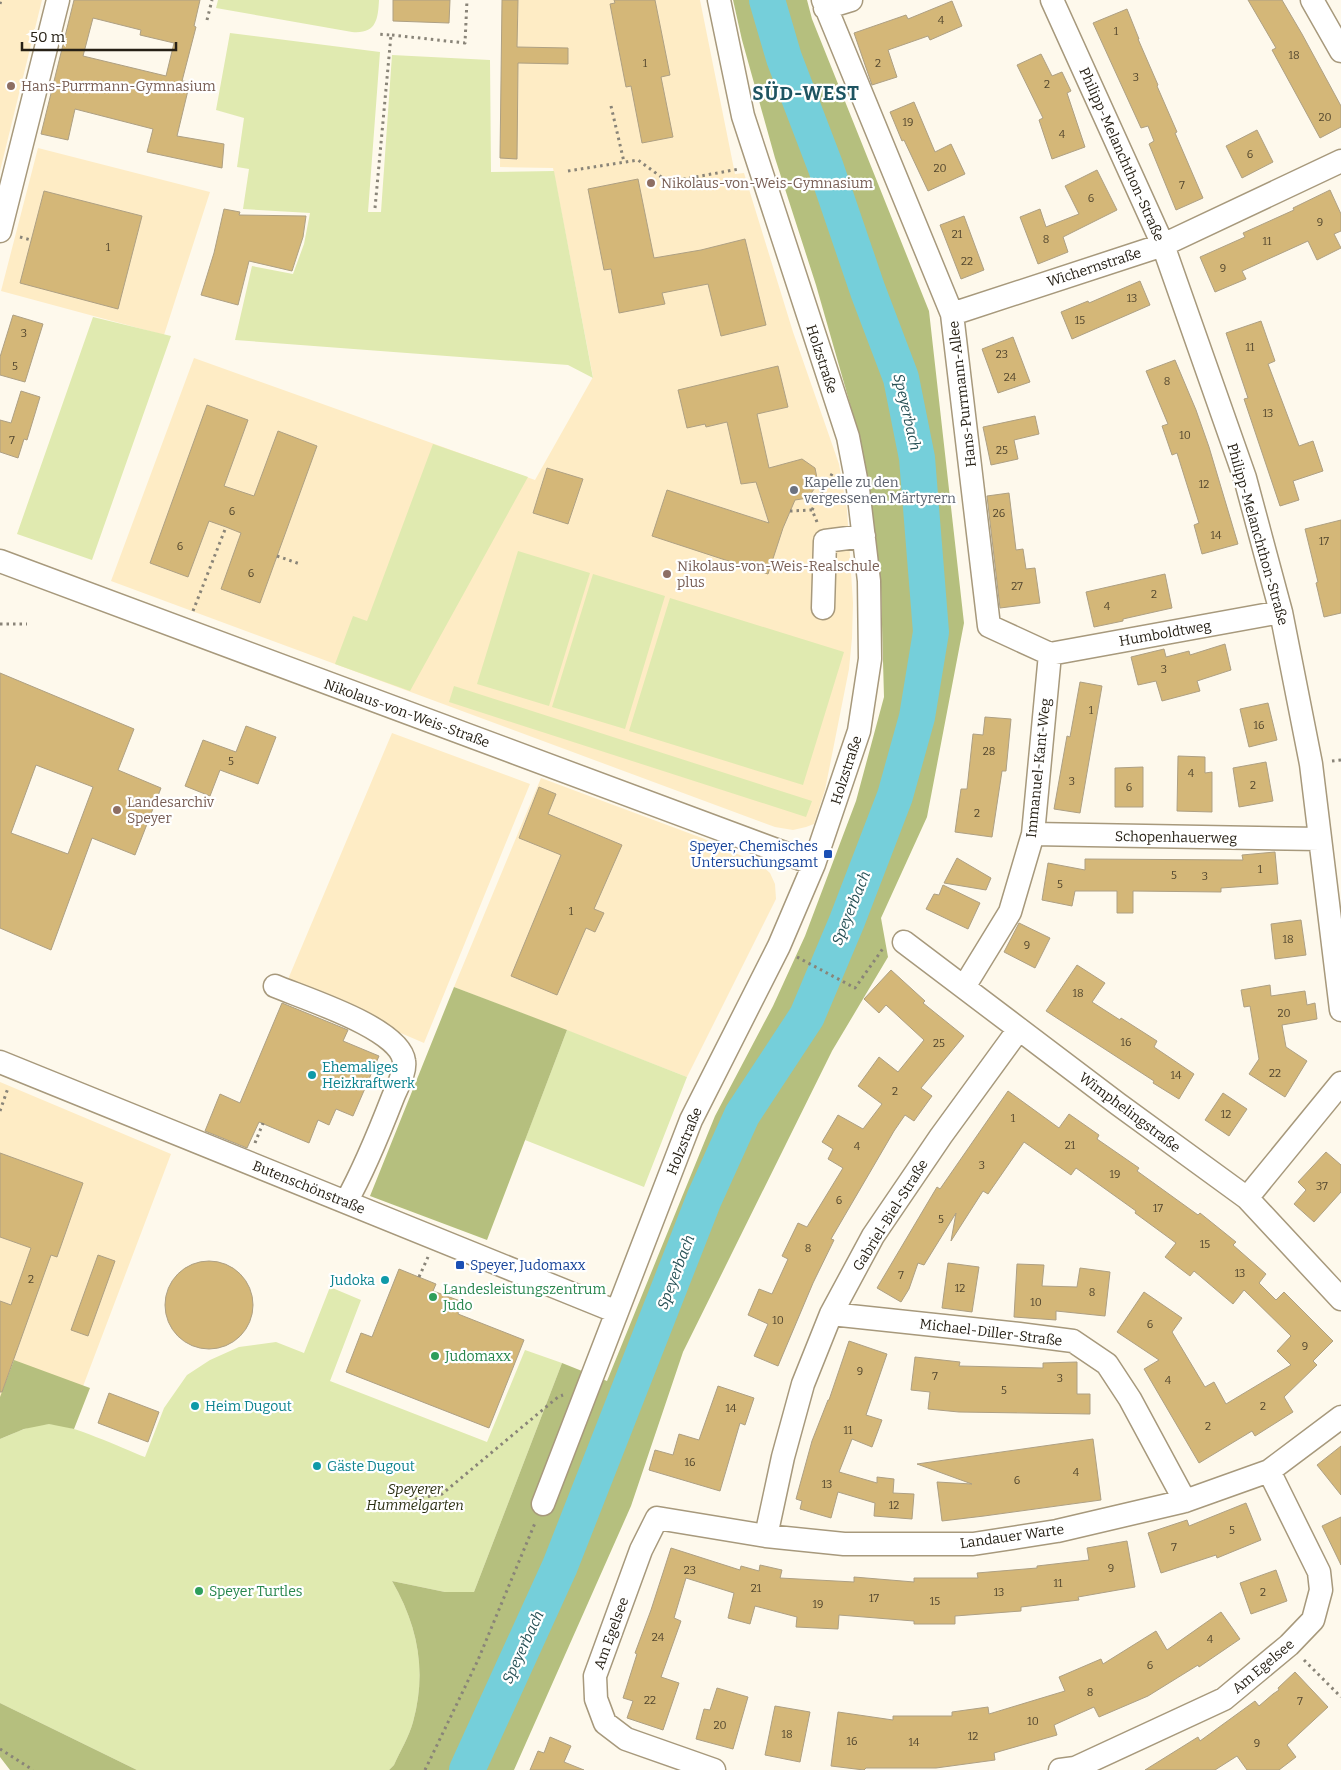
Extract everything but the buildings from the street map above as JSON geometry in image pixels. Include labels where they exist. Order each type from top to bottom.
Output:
[{"type":"street","points":[[0,230],[58,0]]},
{"type":"street","name":"Holzstraße","points":[[543,1504],[691,1120],[779,946],[814,864],[859,731],[870,659],[869,581],[854,466],[848,437],[743,116],[719,0]]},
{"type":"street","points":[[824,4],[851,0]]},
{"type":"street","name":"Philipp-Melanchthon-Straße","points":[[1052,0],[1163,244],[1245,478],[1281,612],[1311,764],[1341,1010]]},
{"type":"street","points":[[1312,0],[1341,50]]},
{"type":"street","name":"Hans-Purrmann-Allee","points":[[824,4],[952,314],[989,626],[1050,654]]},
{"type":"street","name":"Wichernstraße","points":[[952,314],[1163,244],[1341,161]]},
{"type":"street","points":[[823,608],[825,541],[864,536]]},
{"type":"street","name":"Nikolaus-von-Weis-Straße","points":[[0,561],[814,864]]},
{"type":"street","name":"Humboldtweg","points":[[1050,654],[1281,612]]},
{"type":"street","name":"Immanuel-Kant-Weg","points":[[964,987],[1010,912],[1033,834],[1050,654]]},
{"type":"street","name":"Schopenhauerweg","points":[[1033,834],[1320,839]]},
{"type":"street","name":"Wimphelingstraße","points":[[904,942],[1246,1198],[1341,1299]]},
{"type":"street","points":[[275,986],[369,1024],[396,1045],[404,1060],[402,1075],[371,1152],[346,1202]]},
{"type":"street","name":"Gabriel-Biel-Straße","points":[[766,1536],[783,1457],[803,1384],[831,1314],[873,1236],[941,1136],[1019,1028]]},
{"type":"street","name":"Butenschönstraße","points":[[0,1062],[618,1312]]},
{"type":"street","points":[[1246,1198],[1341,1083]]},
{"type":"street","name":"Michael-Diller-Straße","points":[[831,1314],[1073,1341],[1106,1364],[1130,1399],[1184,1501]]},
{"type":"street","name":"Landauer Warte","points":[[657,1518],[766,1536],[844,1544],[973,1544],[1056,1531],[1184,1501],[1269,1471],[1341,1416]]},
{"type":"street","name":"Am Egelsee","points":[[1060,1770],[1075,1768],[1224,1699],[1289,1645],[1313,1620],[1321,1590],[1319,1572],[1269,1471]]},
{"type":"street","name":"Am Egelsee","points":[[657,1518],[641,1550],[595,1676],[596,1699],[605,1723],[626,1739],[714,1770]]},
{"type":"path","points":[[0,4],[1,0]]},
{"type":"path","points":[[207,20],[212,0]]},
{"type":"path","points":[[377,34],[465,43],[467,0]]},
{"type":"path","points":[[375,208],[392,35]]},
{"type":"path","points":[[611,106],[624,162]]},
{"type":"path","points":[[568,171],[638,160],[668,182],[734,170]]},
{"type":"path","points":[[812,510],[833,472],[854,466]]},
{"type":"path","points":[[790,511],[812,510]]},
{"type":"path","points":[[812,510],[825,541]]},
{"type":"path","points":[[186,630],[226,527]]},
{"type":"path","points":[[277,556],[300,564]]},
{"type":"path","points":[[0,624],[27,624]]},
{"type":"path","points":[[800,959],[855,988],[893,934],[904,942]]},
{"type":"path","points":[[415,1498],[442,1494],[558,1397],[588,1388]]},
{"type":"path","points":[[425,1770],[478,1660],[543,1504]]},
{"type":"path","points":[[1289,1645],[1341,1698]]},
{"type":"path","points":[[0,1749],[33,1770]]},
{"type":"shaded area","name":"Hans-Purrmann-Gymnasium","points":[[0,0],[42,0],[0,171]]},
{"type":"shaded area","points":[[502,0],[700,0],[735,174],[744,173],[793,332],[839,464],[847,510],[853,603],[849,669],[825,790],[814,824],[806,827],[793,830],[775,827],[111,581],[194,358],[535,480],[593,377],[553,168],[500,167]]},
{"type":"shaded area","points":[[38,148],[210,192],[164,335],[1,291]]},
{"type":"shaded area","points":[[392,733],[530,784],[424,1043],[286,984]]},
{"type":"shaded area","points":[[541,778],[702,838],[760,864],[770,873],[775,884],[776,899],[687,1077],[454,987]]},
{"type":"shaded area","points":[[0,1082],[171,1154],[71,1418],[0,1418]]},
{"type":"green space","points":[[218,0],[379,0],[378,14],[371,28],[366,31],[352,32],[216,8]]},
{"type":"green space","points":[[733,0],[807,0],[812,19],[929,311],[964,623],[927,817],[881,918],[888,957],[832,1051],[683,1352],[631,1506],[514,1770],[389,1770],[394,1765],[411,1728],[419,1685],[418,1649],[414,1632],[401,1598],[392,1581],[445,1592],[474,1592],[562,1363],[607,1381],[715,1116],[773,1006],[805,936],[856,801],[884,697],[881,588],[871,507],[856,425],[816,285],[775,158],[742,40]]},
{"type":"green space","points":[[230,33],[380,52],[368,212],[381,212],[392,55],[490,60],[491,172],[554,171],[593,378],[568,365],[235,340],[252,266],[293,274],[304,244],[310,213],[243,209],[249,169],[237,167],[244,118],[216,110]]},
{"type":"green space","points":[[93,317],[171,336],[92,560],[17,534]]},
{"type":"green space","points":[[433,444],[528,477],[410,691],[335,664],[353,616],[367,621]]},
{"type":"green space","points":[[518,551],[590,573],[549,706],[477,684]]},
{"type":"green space","points":[[593,574],[665,596],[625,729],[552,707]]},
{"type":"green space","points":[[670,598],[844,652],[803,785],[629,731]]},
{"type":"green space","points":[[454,686],[812,801],[806,817],[449,702]]},
{"type":"green space","points":[[454,987],[567,1030],[487,1240],[370,1196]]},
{"type":"green space","points":[[567,1030],[687,1077],[644,1187],[525,1140]]},
{"type":"green space","name":"Speyer Turtles","points":[[330,1287],[361,1300],[330,1381],[487,1442],[525,1350],[562,1363],[474,1592],[445,1592],[392,1581],[401,1598],[414,1632],[418,1649],[419,1667],[419,1685],[413,1722],[394,1765],[389,1770],[137,1770],[0,1703],[0,1439],[36,1426],[59,1425],[83,1432],[145,1457],[164,1408],[187,1375],[210,1360],[239,1347],[276,1342],[304,1353]]},
{"type":"green space","points":[[14,1360],[90,1388],[74,1429],[49,1424],[24,1429],[0,1439],[0,1397]]},
{"type":"green space","points":[[0,1703],[137,1770],[10,1770],[0,1757]]},
{"type":"waterway","name":"Speyerbach","points":[[467,1770],[560,1566],[704,1199],[742,1115],[807,1016],[847,921],[895,796],[917,717],[931,632],[917,458],[901,378],[868,291],[826,168],[784,58],[767,0]]},
{"type":"place","name":"Hans-Purrmann-Gymnasium","points":[[11,86]]},
{"type":"place","name":"Nikolaus-von-Weis-Gymnasium","points":[[651,183]]},
{"type":"place","name":"Kapelle zu den vergessenen Märtyrern","points":[[794,490]]},
{"type":"place","name":"Nikolaus-von-Weis-Realschule plus","points":[[667,574]]},
{"type":"place","name":"Landesarchiv Speyer","points":[[117,810]]},
{"type":"place","name":"Speyer, Chemisches Untersuchungsamt","points":[[828,854]]},
{"type":"place","name":"Ehemaliges Heizkraftwerk","points":[[312,1075]]},
{"type":"place","name":"Speyer, Judomaxx","points":[[460,1265]]},
{"type":"place","name":"Judoka","points":[[385,1280]]},
{"type":"place","name":"Landesleistungszentrum Judo","points":[[433,1297]]},
{"type":"place","name":"Judomaxx","points":[[435,1356]]},
{"type":"place","name":"Heim Dugout","points":[[195,1406]]},
{"type":"place","name":"Gäste Dugout","points":[[317,1466]]},
{"type":"place","name":"Speyer Turtles","points":[[199,1591]]},
{"type":"district","name":"SÜD-WEST","points":[[806,93]]},
{"type":"park label","name":"Speyerer Hummelgarten","points":[[415,1498]]}]
